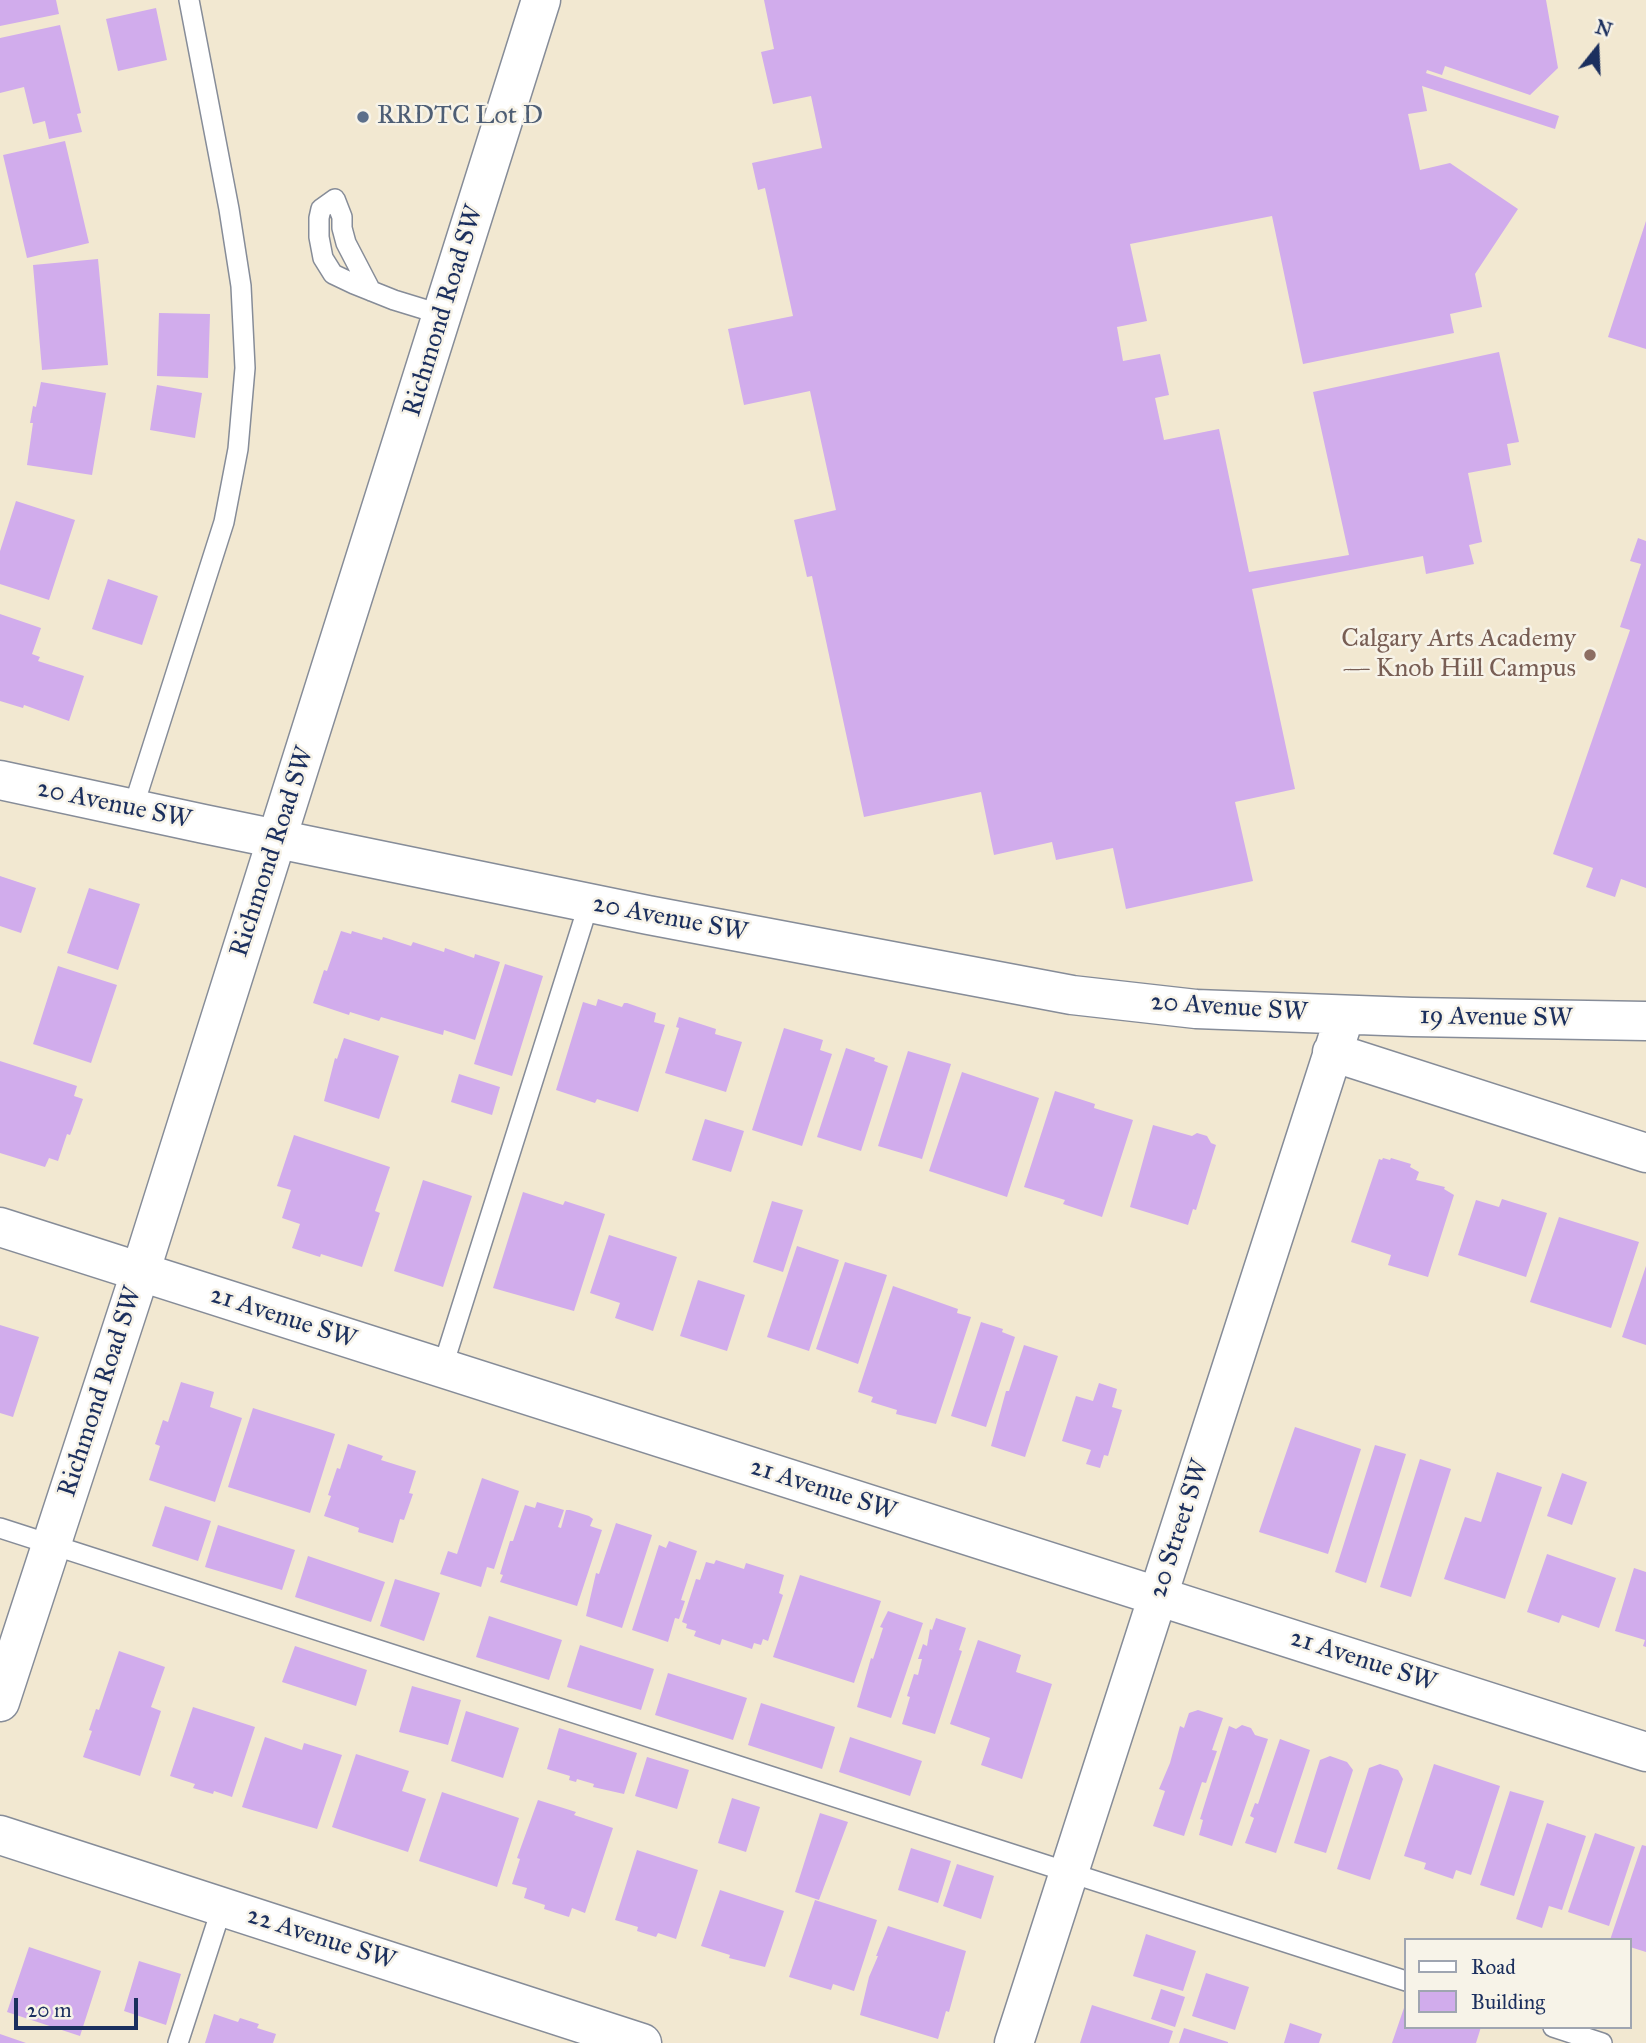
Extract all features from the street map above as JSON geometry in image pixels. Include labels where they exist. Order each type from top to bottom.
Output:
[{"type":"street","name":"Richmond Road SW","points":[[0,1702],[141,1273],[541,0]]},
{"type":"street","name":"20 Avenue SW","points":[[0,780],[589,904],[1072,995],[1196,1009],[1345,1015]]},
{"type":"street","name":"19 Avenue SW","points":[[1345,1015],[1646,1021]]},
{"type":"street","name":"20 Street SW","points":[[1014,2043],[1345,1015]]},
{"type":"street","name":"20 Avenue SW","points":[[1332,1052],[1646,1153]]},
{"type":"street","name":"21 Avenue SW","points":[[0,1227],[1646,1752]]},
{"type":"street","name":"22 Avenue SW","points":[[0,1835],[642,2043]]},
{"type":"lane","points":[[133,808],[224,522],[238,449],[245,368],[241,286],[189,0]]},
{"type":"lane","points":[[371,291],[443,316]]},
{"type":"lane","points":[[442,1369],[589,904]]},
{"type":"lane","points":[[0,1528],[1404,1979]]},
{"type":"lane","points":[[178,2043],[222,1907]]},
{"type":"lane","points":[[1559,2029],[1602,2043]]},
{"type":"building","points":[[0,0],[56,0],[59,14],[0,26]]},
{"type":"building","points":[[764,0],[1546,0],[1558,68],[1530,95],[1445,66],[1442,75],[1427,70],[1426,73],[1559,116],[1555,129],[1422,86],[1427,111],[1408,114],[1420,170],[1450,163],[1518,209],[1475,274],[1482,307],[1450,314],[1454,333],[1303,364],[1272,216],[1130,244],[1147,321],[1117,327],[1123,361],[1160,354],[1169,395],[1155,398],[1164,440],[1219,429],[1249,572],[1349,555],[1313,392],[1499,352],[1519,442],[1507,444],[1511,465],[1468,473],[1482,542],[1469,545],[1474,564],[1426,574],[1423,556],[1252,589],[1295,789],[1235,802],[1253,881],[1126,909],[1113,848],[1056,860],[1052,842],[994,855],[981,792],[864,817],[812,576],[807,577],[794,520],[836,510],[810,391],[744,405],[728,329],[793,316],[765,188],[758,190],[752,163],[822,148],[811,96],[773,104],[761,52],[774,49]]},
{"type":"building","points":[[156,8],[167,60],[118,71],[106,19]]},
{"type":"building","points":[[60,25],[81,113],[77,114],[82,132],[49,139],[45,121],[33,124],[24,87],[0,93],[0,38]]},
{"type":"building","points":[[65,141],[89,243],[27,258],[3,155]]},
{"type":"building","points":[[1646,221],[1646,349],[1608,337]]},
{"type":"building","points":[[98,259],[108,365],[42,370],[33,265]]},
{"type":"building","points":[[159,313],[210,314],[208,378],[157,376]]},
{"type":"building","points":[[41,382],[106,393],[92,475],[27,465],[33,423],[30,423]]},
{"type":"building","points":[[157,385],[202,393],[195,438],[150,430]]},
{"type":"building","points":[[16,501],[75,520],[49,600],[0,584],[0,551]]},
{"type":"building","points":[[1638,538],[1646,541],[1646,888],[1621,879],[1615,897],[1586,887],[1593,868],[1553,854],[1630,630],[1620,627],[1641,564],[1630,561]]},
{"type":"building","points":[[108,579],[158,596],[142,645],[92,629]]},
{"type":"building","points":[[0,614],[41,628],[32,654],[40,657],[38,661],[84,676],[69,721],[24,705],[23,708],[0,701]]},
{"type":"building","points":[[0,876],[36,888],[21,933],[0,926]]},
{"type":"building","points":[[89,888],[140,904],[118,970],[67,953]]},
{"type":"building","points":[[341,931],[351,934],[352,931],[382,940],[383,937],[411,946],[413,942],[444,952],[445,948],[474,958],[475,954],[500,962],[475,1040],[444,1030],[443,1035],[381,1017],[379,1021],[350,1012],[349,1015],[313,1003]]},
{"type":"building","points":[[505,964],[543,976],[512,1076],[474,1064]]},
{"type":"building","points":[[58,966],[117,985],[91,1063],[33,1044]]},
{"type":"building","points":[[598,999],[622,1007],[627,1003],[656,1013],[654,1022],[665,1025],[638,1112],[597,1099],[595,1103],[556,1090],[583,1002],[596,1006]]},
{"type":"building","points":[[679,1017],[716,1029],[715,1034],[742,1042],[726,1092],[665,1073],[679,1028],[676,1027]]},
{"type":"building","points":[[784,1028],[823,1040],[820,1050],[832,1054],[802,1146],[752,1130]]},
{"type":"building","points":[[344,1038],[399,1056],[379,1119],[324,1101],[335,1058],[337,1059]]},
{"type":"building","points":[[846,1048],[875,1058],[874,1061],[888,1066],[861,1151],[817,1137]]},
{"type":"building","points":[[908,1051],[951,1064],[922,1159],[878,1146]]},
{"type":"building","points":[[0,1061],[77,1086],[74,1096],[83,1099],[58,1161],[49,1158],[45,1167],[0,1153]]},
{"type":"building","points":[[962,1072],[1039,1098],[1007,1197],[929,1171]]},
{"type":"building","points":[[459,1074],[500,1087],[492,1115],[451,1102]]},
{"type":"building","points":[[1055,1091],[1095,1104],[1094,1108],[1133,1120],[1102,1217],[1063,1204],[1065,1200],[1024,1187]]},
{"type":"building","points":[[705,1119],[744,1131],[731,1172],[692,1160]]},
{"type":"building","points":[[1153,1125],[1192,1136],[1197,1133],[1207,1136],[1211,1143],[1216,1145],[1196,1210],[1193,1209],[1188,1225],[1130,1207]]},
{"type":"building","points":[[294,1135],[390,1167],[375,1211],[380,1213],[362,1267],[292,1248],[300,1224],[282,1218],[291,1190],[277,1186]]},
{"type":"building","points":[[1379,1159],[1411,1164],[1410,1167],[1419,1172],[1416,1180],[1445,1187],[1444,1189],[1454,1195],[1428,1277],[1388,1265],[1391,1255],[1351,1242]]},
{"type":"building","points":[[423,1180],[472,1196],[443,1287],[394,1271]]},
{"type":"building","points":[[523,1192],[563,1205],[565,1201],[605,1214],[574,1311],[493,1288]]},
{"type":"building","points":[[1502,1199],[1547,1213],[1526,1277],[1458,1255],[1476,1200],[1499,1207]]},
{"type":"building","points":[[772,1201],[803,1210],[783,1272],[753,1262]]},
{"type":"building","points":[[1559,1217],[1639,1242],[1611,1328],[1530,1302]]},
{"type":"building","points":[[609,1235],[677,1257],[653,1331],[615,1318],[620,1303],[590,1293]]},
{"type":"building","points":[[797,1246],[839,1260],[809,1351],[767,1337]]},
{"type":"building","points":[[845,1262],[887,1275],[858,1364],[816,1349]]},
{"type":"building","points":[[1646,1266],[1646,1345],[1622,1337]]},
{"type":"building","points":[[698,1280],[745,1295],[727,1351],[680,1336]]},
{"type":"building","points":[[893,1286],[958,1309],[957,1313],[971,1317],[936,1424],[896,1414],[897,1410],[871,1402],[873,1397],[858,1392]]},
{"type":"building","points":[[981,1322],[1003,1329],[1002,1332],[1015,1337],[986,1427],[951,1416]]},
{"type":"building","points":[[0,1325],[39,1337],[13,1417],[0,1413]]},
{"type":"building","points":[[1024,1345],[1058,1356],[1025,1457],[991,1446],[1006,1391],[1009,1391]]},
{"type":"building","points":[[181,1382],[214,1392],[210,1407],[242,1418],[215,1502],[149,1480],[160,1446],[155,1444],[163,1420],[168,1422]]},
{"type":"building","points":[[1099,1383],[1117,1389],[1112,1407],[1122,1410],[1108,1456],[1104,1455],[1100,1468],[1086,1464],[1091,1450],[1062,1441],[1076,1396],[1093,1401]]},
{"type":"building","points":[[253,1408],[335,1434],[310,1513],[228,1487]]},
{"type":"building","points":[[1295,1427],[1361,1449],[1328,1554],[1259,1532]]},
{"type":"building","points":[[348,1444],[383,1456],[381,1460],[416,1471],[409,1493],[413,1494],[404,1520],[400,1519],[393,1543],[358,1532],[359,1528],[324,1516],[337,1468],[340,1469]]},
{"type":"building","points":[[1375,1445],[1406,1454],[1366,1583],[1335,1572]]},
{"type":"building","points":[[1420,1459],[1451,1469],[1411,1597],[1380,1587]]},
{"type":"building","points":[[1497,1472],[1542,1487],[1505,1599],[1444,1579],[1465,1517],[1481,1522]]},
{"type":"building","points":[[1562,1473],[1587,1482],[1572,1525],[1547,1516]]},
{"type":"building","points":[[482,1478],[519,1491],[494,1569],[487,1567],[481,1587],[440,1574],[448,1551],[457,1554]]},
{"type":"building","points":[[537,1502],[564,1510],[558,1527],[561,1528],[566,1510],[570,1510],[589,1516],[593,1519],[590,1526],[602,1530],[577,1606],[500,1582],[510,1541],[513,1541],[525,1505],[535,1508]]},
{"type":"building","points":[[165,1506],[211,1521],[198,1561],[152,1546]]},
{"type":"building","points":[[616,1523],[652,1535],[622,1628],[586,1616],[596,1573],[599,1574]]},
{"type":"building","points":[[218,1525],[295,1550],[282,1590],[205,1567]]},
{"type":"building","points":[[669,1541],[697,1551],[681,1600],[685,1601],[679,1619],[675,1618],[668,1642],[632,1630],[659,1545],[666,1548]]},
{"type":"building","points":[[1547,1554],[1616,1578],[1599,1628],[1562,1615],[1559,1623],[1527,1612]]},
{"type":"building","points":[[308,1556],[385,1582],[371,1622],[295,1597]]},
{"type":"building","points":[[716,1560],[744,1569],[746,1563],[784,1575],[779,1593],[783,1595],[768,1641],[763,1639],[761,1645],[754,1643],[752,1649],[722,1639],[720,1645],[694,1636],[696,1631],[686,1628],[687,1624],[682,1622],[696,1579],[700,1580],[706,1562],[714,1564]]},
{"type":"building","points":[[1634,1568],[1646,1572],[1646,1647],[1643,1646],[1645,1640],[1615,1631]]},
{"type":"building","points":[[800,1575],[881,1601],[854,1683],[773,1657]]},
{"type":"building","points":[[395,1579],[440,1593],[424,1641],[380,1626]]},
{"type":"building","points":[[888,1611],[923,1623],[891,1718],[857,1707],[883,1628],[880,1627]]},
{"type":"building","points":[[489,1616],[562,1640],[549,1680],[476,1657]]},
{"type":"building","points":[[936,1618],[966,1628],[959,1650],[962,1651],[935,1734],[902,1724],[910,1697],[907,1696],[914,1674],[918,1675],[922,1659],[918,1659],[923,1644],[927,1646],[930,1629],[932,1630]]},
{"type":"building","points":[[978,1640],[1021,1655],[1016,1672],[1052,1684],[1022,1779],[981,1765],[990,1738],[950,1724]]},
{"type":"building","points":[[580,1645],[654,1669],[641,1710],[567,1687]]},
{"type":"building","points":[[295,1646],[367,1670],[356,1706],[282,1682]]},
{"type":"building","points":[[119,1651],[165,1667],[151,1707],[161,1711],[140,1776],[83,1757],[96,1709],[99,1710]]},
{"type":"building","points":[[668,1673],[747,1698],[733,1740],[655,1715]]},
{"type":"building","points":[[412,1686],[461,1700],[448,1745],[399,1732]]},
{"type":"building","points":[[761,1703],[835,1727],[822,1769],[748,1745]]},
{"type":"building","points":[[193,1707],[255,1727],[232,1797],[193,1788],[195,1784],[170,1776]]},
{"type":"building","points":[[1198,1710],[1223,1718],[1212,1750],[1217,1751],[1206,1783],[1202,1782],[1184,1836],[1153,1826],[1165,1791],[1159,1789],[1170,1763],[1180,1726],[1184,1728],[1189,1713]]},
{"type":"building","points":[[466,1711],[519,1728],[503,1778],[451,1761]]},
{"type":"building","points":[[1242,1725],[1251,1728],[1255,1735],[1268,1739],[1232,1846],[1199,1835],[1203,1820],[1200,1819],[1229,1726],[1236,1729]]},
{"type":"building","points":[[559,1728],[637,1753],[624,1794],[593,1787],[594,1784],[577,1779],[576,1782],[569,1780],[570,1776],[547,1769]]},
{"type":"building","points":[[265,1737],[302,1750],[304,1743],[342,1755],[317,1829],[242,1807]]},
{"type":"building","points":[[850,1737],[922,1761],[910,1796],[839,1772]]},
{"type":"building","points":[[1280,1739],[1310,1750],[1276,1853],[1245,1843],[1254,1818],[1250,1816],[1255,1803],[1258,1804]]},
{"type":"building","points":[[356,1754],[409,1771],[402,1791],[426,1799],[408,1852],[332,1827]]},
{"type":"building","points":[[1330,1756],[1347,1762],[1353,1770],[1326,1853],[1294,1843],[1320,1760]]},
{"type":"building","points":[[647,1757],[689,1770],[677,1809],[635,1796]]},
{"type":"building","points":[[1380,1764],[1398,1770],[1403,1779],[1370,1880],[1337,1869],[1369,1768]]},
{"type":"building","points":[[1434,1764],[1500,1786],[1471,1875],[1456,1870],[1453,1879],[1424,1869],[1426,1863],[1404,1856]]},
{"type":"building","points":[[1510,1791],[1544,1801],[1514,1896],[1480,1885]]},
{"type":"building","points":[[442,1792],[519,1818],[497,1887],[419,1861]]},
{"type":"building","points":[[732,1798],[760,1807],[746,1852],[718,1843]]},
{"type":"building","points":[[538,1800],[613,1828],[585,1913],[572,1908],[569,1917],[544,1909],[545,1905],[524,1898],[527,1888],[512,1884],[520,1859],[517,1858]]},
{"type":"building","points":[[820,1813],[848,1822],[819,1900],[795,1892]]},
{"type":"building","points":[[1547,1823],[1586,1836],[1562,1910],[1549,1906],[1542,1928],[1516,1919]]},
{"type":"building","points":[[1595,1833],[1635,1847],[1609,1926],[1568,1912]]},
{"type":"building","points":[[1642,1845],[1646,1846],[1646,1952],[1632,1948],[1632,1938],[1611,1938]]},
{"type":"building","points":[[911,1848],[951,1861],[938,1903],[898,1890]]},
{"type":"building","points":[[637,1850],[698,1870],[676,1939],[658,1933],[656,1937],[637,1931],[638,1927],[615,1920]]},
{"type":"building","points":[[957,1864],[994,1876],[981,1919],[943,1906]]},
{"type":"building","points":[[720,1890],[784,1911],[765,1967],[729,1958],[730,1955],[701,1946]]},
{"type":"building","points":[[815,1900],[877,1920],[854,1991],[833,1984],[831,1990],[789,1977]]},
{"type":"building","points":[[888,1926],[966,1951],[949,2012],[946,2011],[938,2039],[860,2015],[869,1977]]},
{"type":"building","points":[[1146,1934],[1196,1951],[1183,1991],[1133,1976]]},
{"type":"building","points":[[29,1947],[101,1971],[80,2036],[7,2012]]},
{"type":"building","points":[[139,1961],[181,1974],[166,2025],[124,2011]]},
{"type":"building","points":[[1206,1973],[1249,1987],[1235,2030],[1192,2016]]},
{"type":"building","points":[[1161,1989],[1185,1997],[1175,2027],[1151,2019]]},
{"type":"building","points":[[1092,2005],[1173,2031],[1169,2043],[1080,2043]]},
{"type":"building","points":[[1404,2008],[1404,2029],[1480,2029],[1476,2043],[1392,2043]]},
{"type":"building","points":[[214,2014],[238,2022],[240,2018],[259,2024],[257,2028],[276,2034],[273,2043],[205,2043]]},
{"type":"building","points":[[1290,2023],[1322,2034],[1319,2043],[1284,2043]]},
{"type":"building","points":[[1184,2028],[1228,2042],[1228,2043],[1179,2043]]},
{"type":"building","points":[[0,2034],[26,2043],[0,2043]]},
{"type":"place","name":"RRDTC Lot D","points":[[363,117]]},
{"type":"place","name":"Calgary Arts Academy — Knob Hill Campus","points":[[1590,655]]}]
